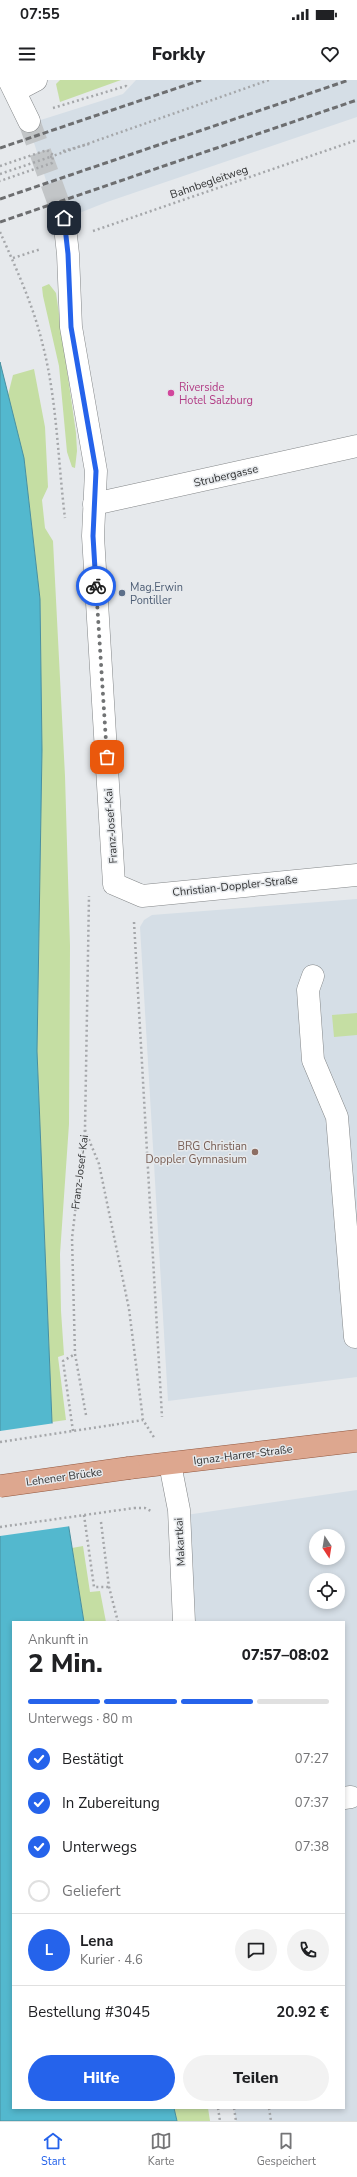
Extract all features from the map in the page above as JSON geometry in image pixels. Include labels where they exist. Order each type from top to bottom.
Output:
[{"type":"main road","name":"Ignaz-Harrer-Straße","points":[[129,1468],[357,1441]]},
{"type":"main road","name":"Lehener Brücke","points":[[0,1486],[129,1468]]},
{"type":"street","points":[[29,121],[12,86],[36,80]]},
{"type":"street","name":"Franz-Josef-Kai","points":[[64,218],[67,240],[71,327],[96,471],[93,536],[114,884]]},
{"type":"street","name":"Strubergasse","points":[[94,504],[357,446]]},
{"type":"street","name":"Christian-Doppler-Straße","points":[[114,884],[142,896],[357,875]]},
{"type":"street","points":[[313,976],[308,990],[313,1060],[337,1117],[354,1337]]},
{"type":"street","name":"Makartkai","points":[[170,1464],[179,1516],[184,1621]]},
{"type":"path","points":[[0,174],[90,144],[269,80]]},
{"type":"path","points":[[62,106],[126,86],[128,89]]},
{"type":"path","name":"Bahnbegleitweg","points":[[67,240],[357,140]]},
{"type":"path","points":[[0,166],[47,150],[52,156],[52,163],[0,181]]},
{"type":"path","points":[[0,232],[13,258],[43,346],[57,430],[66,522]]},
{"type":"path","points":[[134,920],[162,1417]]},
{"type":"path","name":"Franz-Josef-Kai","points":[[73,1431],[143,1420],[127,1302],[99,1164],[85,1129],[72,1238],[75,1354],[86,1415]]},
{"type":"path","points":[[0,1442],[73,1431],[63,1361],[75,1354]]},
{"type":"path","points":[[0,1527],[134,1508],[145,1508],[155,1513]]},
{"type":"path","points":[[84,1515],[94,1587],[109,1587]]},
{"type":"path","points":[[101,1522],[109,1587],[118,1621]]},
{"type":"path","points":[[218,2109],[220,2121]]},
{"type":"path","points":[[234,2109],[236,2121]]},
{"type":"path","points":[[269,2109],[271,2121]]},
{"type":"shaded area","points":[[136,80],[357,80],[357,117],[107,202],[59,221],[28,124],[123,94]]},
{"type":"shaded area","name":"BRG Christian Doppler Gymnasium","points":[[357,899],[357,1377],[168,1401],[140,927],[144,920],[152,915]]},
{"type":"shaded area","points":[[357,1490],[357,2121],[236,2121],[234,2109],[345,2109],[345,1621],[184,1621],[179,1516]]},
{"type":"green space","points":[[60,80],[121,80],[60,102],[56,84]]},
{"type":"green space","points":[[49,284],[56,293],[76,433],[77,451],[75,468],[72,467],[67,452],[59,366],[43,296],[42,287]]},
{"type":"green space","points":[[34,369],[45,427],[48,487],[42,500],[45,528],[53,541],[65,776],[70,946],[69,1124],[60,1254],[61,1311],[64,1355],[58,1357],[66,1420],[52,1422],[37,1051],[42,750],[40,599],[24,459],[8,395],[13,375]]},
{"type":"green space","points":[[357,1013],[357,1035],[334,1037],[332,1015]]},
{"type":"green space","points":[[83,1546],[90,1592],[100,1591],[106,1621],[84,1621],[72,1548]]},
{"type":"green space","points":[[174,2109],[208,2109],[210,2121],[177,2121]]},
{"type":"water","points":[[0,362],[24,458],[40,599],[42,750],[37,1051],[52,1422],[84,1621],[12,1621],[12,2109],[174,2109],[177,2121],[0,2121]]},
{"type":"pier","points":[[55,1423],[71,1526],[0,1536],[0,1431]]},
{"type":"tunnel","points":[[29,121],[64,218]]},
{"type":"railway","points":[[0,148],[201,80]]},
{"type":"railway","points":[[0,199],[349,80]]},
{"type":"railway","points":[[0,222],[357,100]]},
{"type":"way so far","points":[[96,586],[107,757]]},
{"type":"place","name":"Riverside Hotel Salzburg","points":[[171,393]]},
{"type":"place","name":"Mag.Erwin Pontiller","points":[[122,593]]},
{"type":"place","name":"BRG Christian Doppler Gymnasium","points":[[255,1152]]},
{"type":"route","points":[[64,218],[68,254],[71,327],[96,471],[93,536],[96,586]]}]
